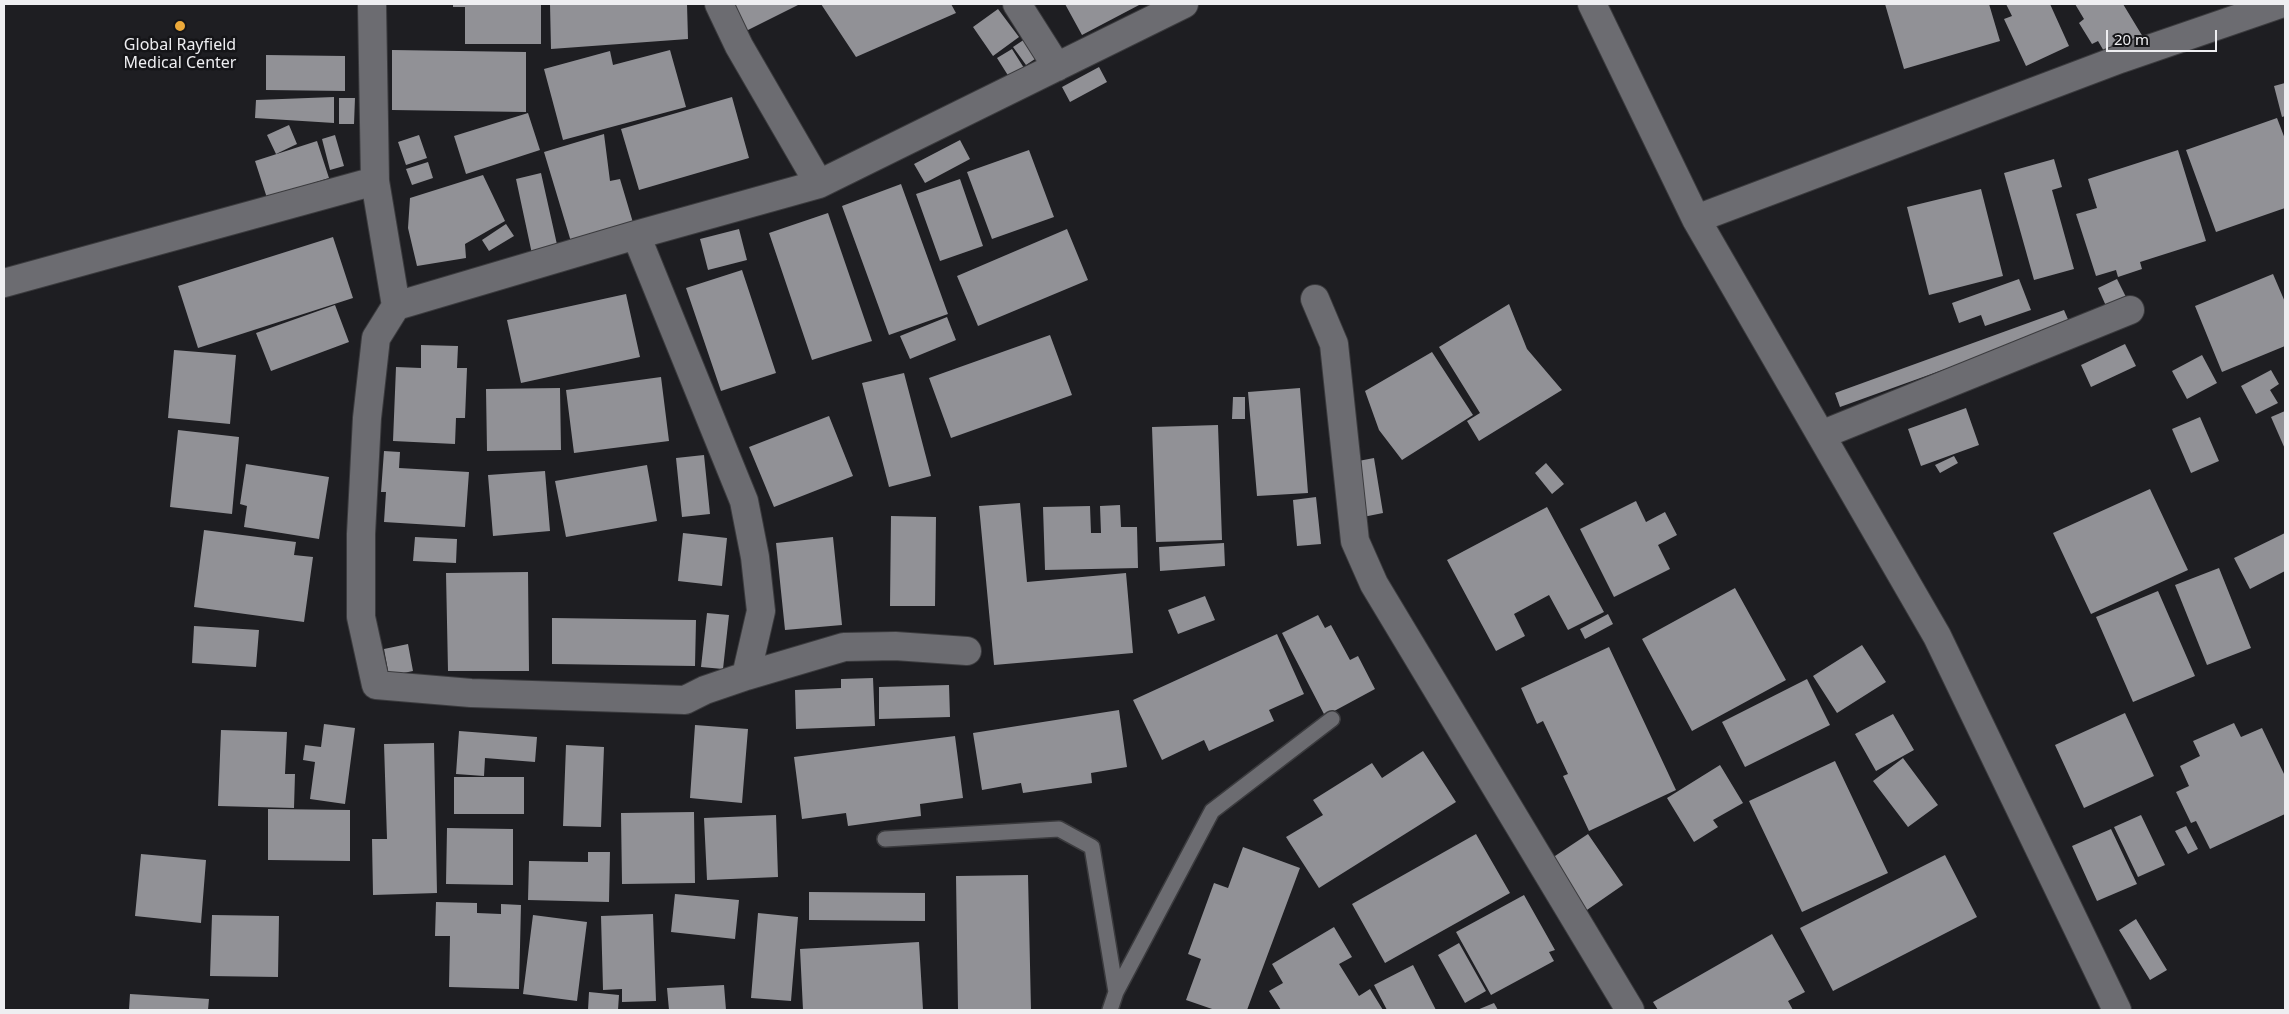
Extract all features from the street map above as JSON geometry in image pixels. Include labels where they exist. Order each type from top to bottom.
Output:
[{"type":"street","points":[[372,4],[375,181],[396,306]]},
{"type":"street","points":[[720,4],[739,46],[819,184]]},
{"type":"street","points":[[1017,4],[1057,68]]},
{"type":"street","points":[[967,651],[895,646],[844,647],[746,676],[705,690],[685,700],[471,693],[376,685],[361,617],[361,534],[367,418],[376,338],[396,306],[636,234],[819,184],[1184,4]]},
{"type":"street","points":[[1592,4],[1696,219],[1937,636],[2117,1010]]},
{"type":"street","points":[[1696,219],[2120,59],[2280,4]]},
{"type":"street","points":[[4,283],[375,181]]},
{"type":"street","points":[[636,234],[744,501],[755,557],[761,611],[746,676]]},
{"type":"street","points":[[1315,299],[1334,344],[1355,541],[1374,584],[1630,1010]]},
{"type":"street","points":[[1821,435],[2130,310]]},
{"type":"lane","points":[[1110,1010],[1116,992],[1212,811],[1332,719]]},
{"type":"lane","points":[[885,839],[1059,829],[1092,847],[1116,992]]},
{"type":"building","points":[[453,4],[541,4],[541,44],[465,44],[465,7],[453,7]]},
{"type":"building","points":[[550,4],[687,4],[688,39],[551,49]]},
{"type":"building","points":[[728,4],[800,4],[742,33]]},
{"type":"building","points":[[821,4],[951,4],[956,13],[856,57]]},
{"type":"building","points":[[1065,4],[1141,4],[1082,35]]},
{"type":"building","points":[[1885,4],[1989,4],[2000,41],[1904,69]]},
{"type":"building","points":[[2006,4],[2050,4],[2069,46],[2026,66],[2004,19],[2012,16]]},
{"type":"building","points":[[2075,4],[2123,4],[2143,37],[2108,58],[2098,41],[2092,44],[2079,23],[2084,19]]},
{"type":"building","points":[[998,9],[1019,37],[993,56],[973,27]]},
{"type":"building","points":[[1025,39],[1038,57],[1026,65],[1013,47]]},
{"type":"building","points":[[1012,49],[1024,68],[1009,77],[997,58]]},
{"type":"building","points":[[392,50],[526,52],[526,112],[392,110]]},
{"type":"building","points":[[670,50],[686,107],[563,140],[544,69],[610,51],[613,65]]},
{"type":"building","points":[[266,55],[345,56],[345,91],[266,90]]},
{"type":"building","points":[[1099,67],[1107,82],[1070,102],[1062,87]]},
{"type":"building","points":[[2285,83],[2285,116],[2282,117],[2274,86]]},
{"type":"building","points":[[334,97],[334,123],[255,118],[256,100]]},
{"type":"building","points":[[732,97],[749,158],[639,190],[621,129]]},
{"type":"building","points":[[339,98],[355,98],[354,124],[339,124]]},
{"type":"building","points":[[528,113],[540,150],[466,174],[454,136]]},
{"type":"building","points":[[2277,118],[2285,139],[2285,208],[2216,232],[2186,150]]},
{"type":"building","points":[[289,125],[297,144],[276,154],[267,135]]},
{"type":"building","points":[[604,134],[610,181],[620,179],[634,226],[572,245],[544,152]]},
{"type":"building","points":[[335,135],[344,166],[330,170],[322,139]]},
{"type":"building","points":[[419,135],[427,158],[406,165],[398,142]]},
{"type":"building","points":[[960,140],[970,159],[925,183],[914,164]]},
{"type":"building","points":[[317,141],[329,178],[267,198],[255,161]]},
{"type":"building","points":[[1029,150],[1054,217],[992,239],[967,172]]},
{"type":"building","points":[[2178,150],[2206,241],[2140,262],[2142,269],[2118,277],[2116,270],[2096,276],[2076,214],[2097,208],[2088,179]]},
{"type":"building","points":[[2054,159],[2062,187],[2052,190],[2074,269],[2034,280],[2004,173]]},
{"type":"building","points":[[428,162],[433,178],[412,185],[406,169]]},
{"type":"building","points":[[541,173],[558,249],[532,254],[516,179]]},
{"type":"building","points":[[483,175],[505,221],[465,244],[466,258],[417,266],[408,228],[410,198]]},
{"type":"building","points":[[960,179],[983,246],[940,261],[916,194]]},
{"type":"building","points":[[901,184],[948,314],[889,335],[842,206]]},
{"type":"building","points":[[1981,189],[2003,276],[1929,295],[1907,207]]},
{"type":"building","points":[[828,213],[872,341],[812,360],[769,233]]},
{"type":"building","points":[[506,224],[514,236],[489,251],[482,240]]},
{"type":"building","points":[[739,229],[747,260],[708,270],[700,239]]},
{"type":"building","points":[[1067,229],[1088,280],[978,326],[957,276]]},
{"type":"building","points":[[333,237],[353,298],[198,348],[178,286]]},
{"type":"building","points":[[742,270],[776,373],[721,391],[686,288]]},
{"type":"building","points":[[2273,274],[2285,302],[2285,346],[2222,372],[2195,306]]},
{"type":"building","points":[[2019,279],[2031,310],[1985,326],[1981,315],[1959,323],[1952,303]]},
{"type":"building","points":[[2117,279],[2126,297],[2106,306],[2098,288]]},
{"type":"building","points":[[626,294],[640,357],[521,383],[507,320]]},
{"type":"building","points":[[1509,304],[1527,349],[1562,390],[1479,441],[1467,421],[1480,413],[1439,347]]},
{"type":"building","points":[[335,305],[349,342],[271,371],[256,333]]},
{"type":"building","points":[[2064,310],[2070,324],[1840,407],[1835,393]]},
{"type":"building","points":[[947,317],[956,340],[910,359],[900,336]]},
{"type":"building","points":[[1050,335],[1072,395],[951,438],[929,378]]},
{"type":"building","points":[[2125,344],[2136,366],[2091,387],[2081,365]]},
{"type":"building","points":[[421,345],[458,346],[457,368],[467,368],[465,418],[456,418],[455,444],[393,441],[396,367],[421,368]]},
{"type":"building","points":[[174,350],[236,355],[230,424],[168,418]]},
{"type":"building","points":[[1432,352],[1473,415],[1402,460],[1379,430],[1365,391]]},
{"type":"building","points":[[2202,355],[2217,383],[2187,399],[2172,371]]},
{"type":"building","points":[[2271,370],[2279,384],[2270,390],[2278,403],[2256,414],[2241,386]]},
{"type":"building","points":[[904,373],[931,476],[889,487],[862,383]]},
{"type":"building","points":[[661,377],[669,441],[574,453],[566,390]]},
{"type":"building","points":[[560,388],[561,450],[487,451],[486,389]]},
{"type":"building","points":[[1300,388],[1308,493],[1257,496],[1248,392]]},
{"type":"building","points":[[1233,397],[1245,397],[1245,419],[1232,419]]},
{"type":"building","points":[[1966,408],[1979,445],[1921,466],[1908,429]]},
{"type":"building","points":[[2285,411],[2285,449],[2271,417]]},
{"type":"building","points":[[829,416],[853,476],[774,507],[749,447]]},
{"type":"building","points":[[2200,417],[2219,461],[2191,473],[2172,429]]},
{"type":"building","points":[[1218,425],[1222,540],[1156,542],[1152,427]]},
{"type":"building","points":[[178,430],[239,437],[232,514],[170,507]]},
{"type":"building","points":[[384,451],[400,452],[399,468],[469,472],[465,527],[384,522],[386,492],[381,492]]},
{"type":"building","points":[[704,455],[710,514],[682,517],[676,458]]},
{"type":"building","points":[[1954,456],[1958,463],[1940,473],[1935,465]]},
{"type":"building","points":[[1374,458],[1383,513],[1358,518],[1348,463]]},
{"type":"building","points":[[1546,463],[1564,484],[1552,494],[1535,473]]},
{"type":"building","points":[[246,464],[329,477],[319,539],[244,527],[247,506],[240,504]]},
{"type":"building","points":[[647,465],[657,521],[566,537],[555,481]]},
{"type":"building","points":[[545,471],[550,531],[493,536],[488,475]]},
{"type":"building","points":[[2150,489],[2188,570],[2091,614],[2053,533]]},
{"type":"building","points":[[1316,497],[1321,544],[1297,546],[1293,500]]},
{"type":"building","points":[[1636,501],[1646,522],[1665,512],[1677,535],[1658,545],[1670,569],[1614,597],[1580,529]]},
{"type":"building","points":[[1020,503],[1027,582],[1126,573],[1133,653],[994,665],[979,506]]},
{"type":"building","points":[[1120,505],[1121,527],[1137,527],[1138,568],[1045,570],[1043,507],[1090,506],[1091,533],[1101,533],[1100,506]]},
{"type":"building","points":[[1547,507],[1604,612],[1568,630],[1549,595],[1514,614],[1525,636],[1496,651],[1447,560]]},
{"type":"building","points":[[891,516],[936,517],[935,606],[890,606]]},
{"type":"building","points":[[204,530],[296,542],[294,555],[313,557],[304,622],[194,607]]},
{"type":"building","points":[[683,533],[727,538],[722,586],[678,581]]},
{"type":"building","points":[[2285,533],[2285,571],[2250,589],[2234,558]]},
{"type":"building","points":[[415,537],[457,539],[456,563],[413,561]]},
{"type":"building","points":[[833,537],[842,625],[785,630],[776,543]]},
{"type":"building","points":[[1224,543],[1225,566],[1160,571],[1159,547]]},
{"type":"building","points":[[2219,568],[2251,648],[2207,665],[2175,585]]},
{"type":"building","points":[[528,572],[529,671],[448,671],[446,573]]},
{"type":"building","points":[[1735,588],[1786,680],[1692,731],[1642,639]]},
{"type":"building","points":[[2158,591],[2195,676],[2133,702],[2096,617]]},
{"type":"building","points":[[1205,596],[1215,620],[1178,634],[1168,610]]},
{"type":"building","points":[[707,613],[729,615],[723,669],[701,667]]},
{"type":"building","points":[[1608,614],[1613,624],[1585,639],[1580,629]]},
{"type":"building","points":[[1318,615],[1325,628],[1331,625],[1350,660],[1358,656],[1375,689],[1325,716],[1282,633]]},
{"type":"building","points":[[552,618],[696,620],[695,666],[552,664]]},
{"type":"building","points":[[194,626],[259,630],[256,667],[192,663]]},
{"type":"building","points":[[1277,634],[1304,694],[1269,710],[1274,721],[1209,751],[1204,740],[1162,760],[1133,700]]},
{"type":"building","points":[[408,644],[413,671],[389,676],[384,649]]},
{"type":"building","points":[[1862,645],[1886,682],[1837,713],[1813,676]]},
{"type":"building","points":[[1609,647],[1676,790],[1589,831],[1563,776],[1568,774],[1543,721],[1537,724],[1521,688]]},
{"type":"building","points":[[873,678],[875,726],[796,729],[795,690],[841,688],[841,679]]},
{"type":"building","points":[[1807,679],[1830,725],[1745,767],[1722,722]]},
{"type":"building","points":[[949,685],[950,717],[879,719],[879,687]]},
{"type":"building","points":[[1119,710],[1127,767],[1091,773],[1092,783],[1023,793],[1021,783],[982,790],[973,733]]},
{"type":"building","points":[[2125,713],[2154,776],[2084,808],[2055,745]]},
{"type":"building","points":[[1893,714],[1914,750],[1876,771],[1855,734]]},
{"type":"building","points":[[2234,723],[2241,737],[2262,728],[2285,776],[2285,814],[2210,849],[2196,821],[2191,823],[2176,792],[2189,786],[2180,766],[2200,756],[2193,741]]},
{"type":"building","points":[[324,724],[355,728],[345,804],[310,799],[315,762],[303,760],[305,745],[321,747]]},
{"type":"building","points":[[695,725],[748,729],[742,803],[690,798]]},
{"type":"building","points":[[221,730],[287,732],[285,774],[295,774],[294,808],[218,806]]},
{"type":"building","points":[[459,731],[537,737],[535,762],[485,758],[484,776],[456,774]]},
{"type":"building","points":[[955,736],[963,798],[920,804],[921,816],[848,826],[846,813],[802,819],[794,757]]},
{"type":"building","points":[[434,743],[437,893],[373,895],[372,839],[387,839],[384,744]]},
{"type":"building","points":[[566,745],[604,747],[601,827],[563,826]]},
{"type":"building","points":[[1423,751],[1456,802],[1319,888],[1286,837],[1323,815],[1313,800],[1372,763],[1382,778]]},
{"type":"building","points":[[1903,758],[1938,805],[1908,827],[1873,781]]},
{"type":"building","points":[[1835,761],[1888,873],[1802,912],[1749,801]]},
{"type":"building","points":[[1720,765],[1743,803],[1713,820],[1718,827],[1694,842],[1667,798]]},
{"type":"building","points":[[454,777],[524,777],[524,814],[454,814]]},
{"type":"building","points":[[268,809],[350,810],[350,861],[268,860]]},
{"type":"building","points":[[694,812],[695,883],[622,884],[621,813]]},
{"type":"building","points":[[776,815],[778,877],[707,880],[704,818]]},
{"type":"building","points":[[2141,815],[2165,865],[2138,877],[2114,827]]},
{"type":"building","points":[[2186,826],[2198,849],[2188,854],[2175,831]]},
{"type":"building","points":[[447,828],[513,829],[513,885],[446,884]]},
{"type":"building","points":[[2111,829],[2137,884],[2097,901],[2072,846]]},
{"type":"building","points":[[1476,834],[1510,893],[1385,963],[1352,904]]},
{"type":"building","points":[[1588,834],[1623,885],[1584,912],[1549,860]]},
{"type":"building","points":[[1243,847],[1300,868],[1247,1010],[1215,1010],[1186,1000],[1201,959],[1188,954],[1214,883],[1228,888]]},
{"type":"building","points":[[588,852],[610,852],[609,902],[528,900],[529,861],[588,862]]},
{"type":"building","points":[[141,854],[206,860],[201,923],[135,916]]},
{"type":"building","points":[[1945,855],[1977,917],[1833,991],[1800,928]]},
{"type":"building","points":[[1028,875],[1031,1010],[958,1010],[956,876]]},
{"type":"building","points":[[809,892],[925,893],[925,921],[809,920]]},
{"type":"building","points":[[675,894],[739,900],[735,939],[671,932]]},
{"type":"building","points":[[1524,895],[1555,950],[1549,952],[1554,961],[1491,995],[1456,932]]},
{"type":"building","points":[[436,902],[477,903],[477,913],[501,914],[501,904],[521,905],[519,989],[449,987],[450,936],[435,936]]},
{"type":"building","points":[[758,913],[798,917],[791,1001],[751,998]]},
{"type":"building","points":[[653,914],[656,1001],[622,1002],[622,989],[603,990],[601,916]]},
{"type":"building","points":[[212,915],[279,916],[278,977],[210,976]]},
{"type":"building","points":[[533,915],[587,922],[577,1001],[523,994]]},
{"type":"building","points":[[2136,919],[2167,970],[2150,980],[2119,930]]},
{"type":"building","points":[[1334,927],[1352,957],[1339,964],[1359,996],[1370,989],[1383,1010],[1281,1010],[1269,991],[1283,983],[1272,964]]},
{"type":"building","points":[[1772,934],[1805,992],[1788,1001],[1793,1010],[1658,1010],[1653,1002]]},
{"type":"building","points":[[919,942],[923,1010],[803,1010],[800,949]]},
{"type":"building","points":[[1459,943],[1486,991],[1465,1003],[1438,955]]},
{"type":"building","points":[[1413,965],[1436,1010],[1387,1010],[1374,985]]},
{"type":"building","points":[[724,985],[726,1010],[669,1010],[667,988]]},
{"type":"building","points":[[589,992],[619,995],[618,1010],[588,1010]]},
{"type":"building","points":[[130,994],[209,999],[208,1010],[129,1010]]},
{"type":"building","points":[[1494,1003],[1498,1010],[1477,1010]]},
{"type":"place","name":"Global Rayfield Medical Center","points":[[180,26]]}]
